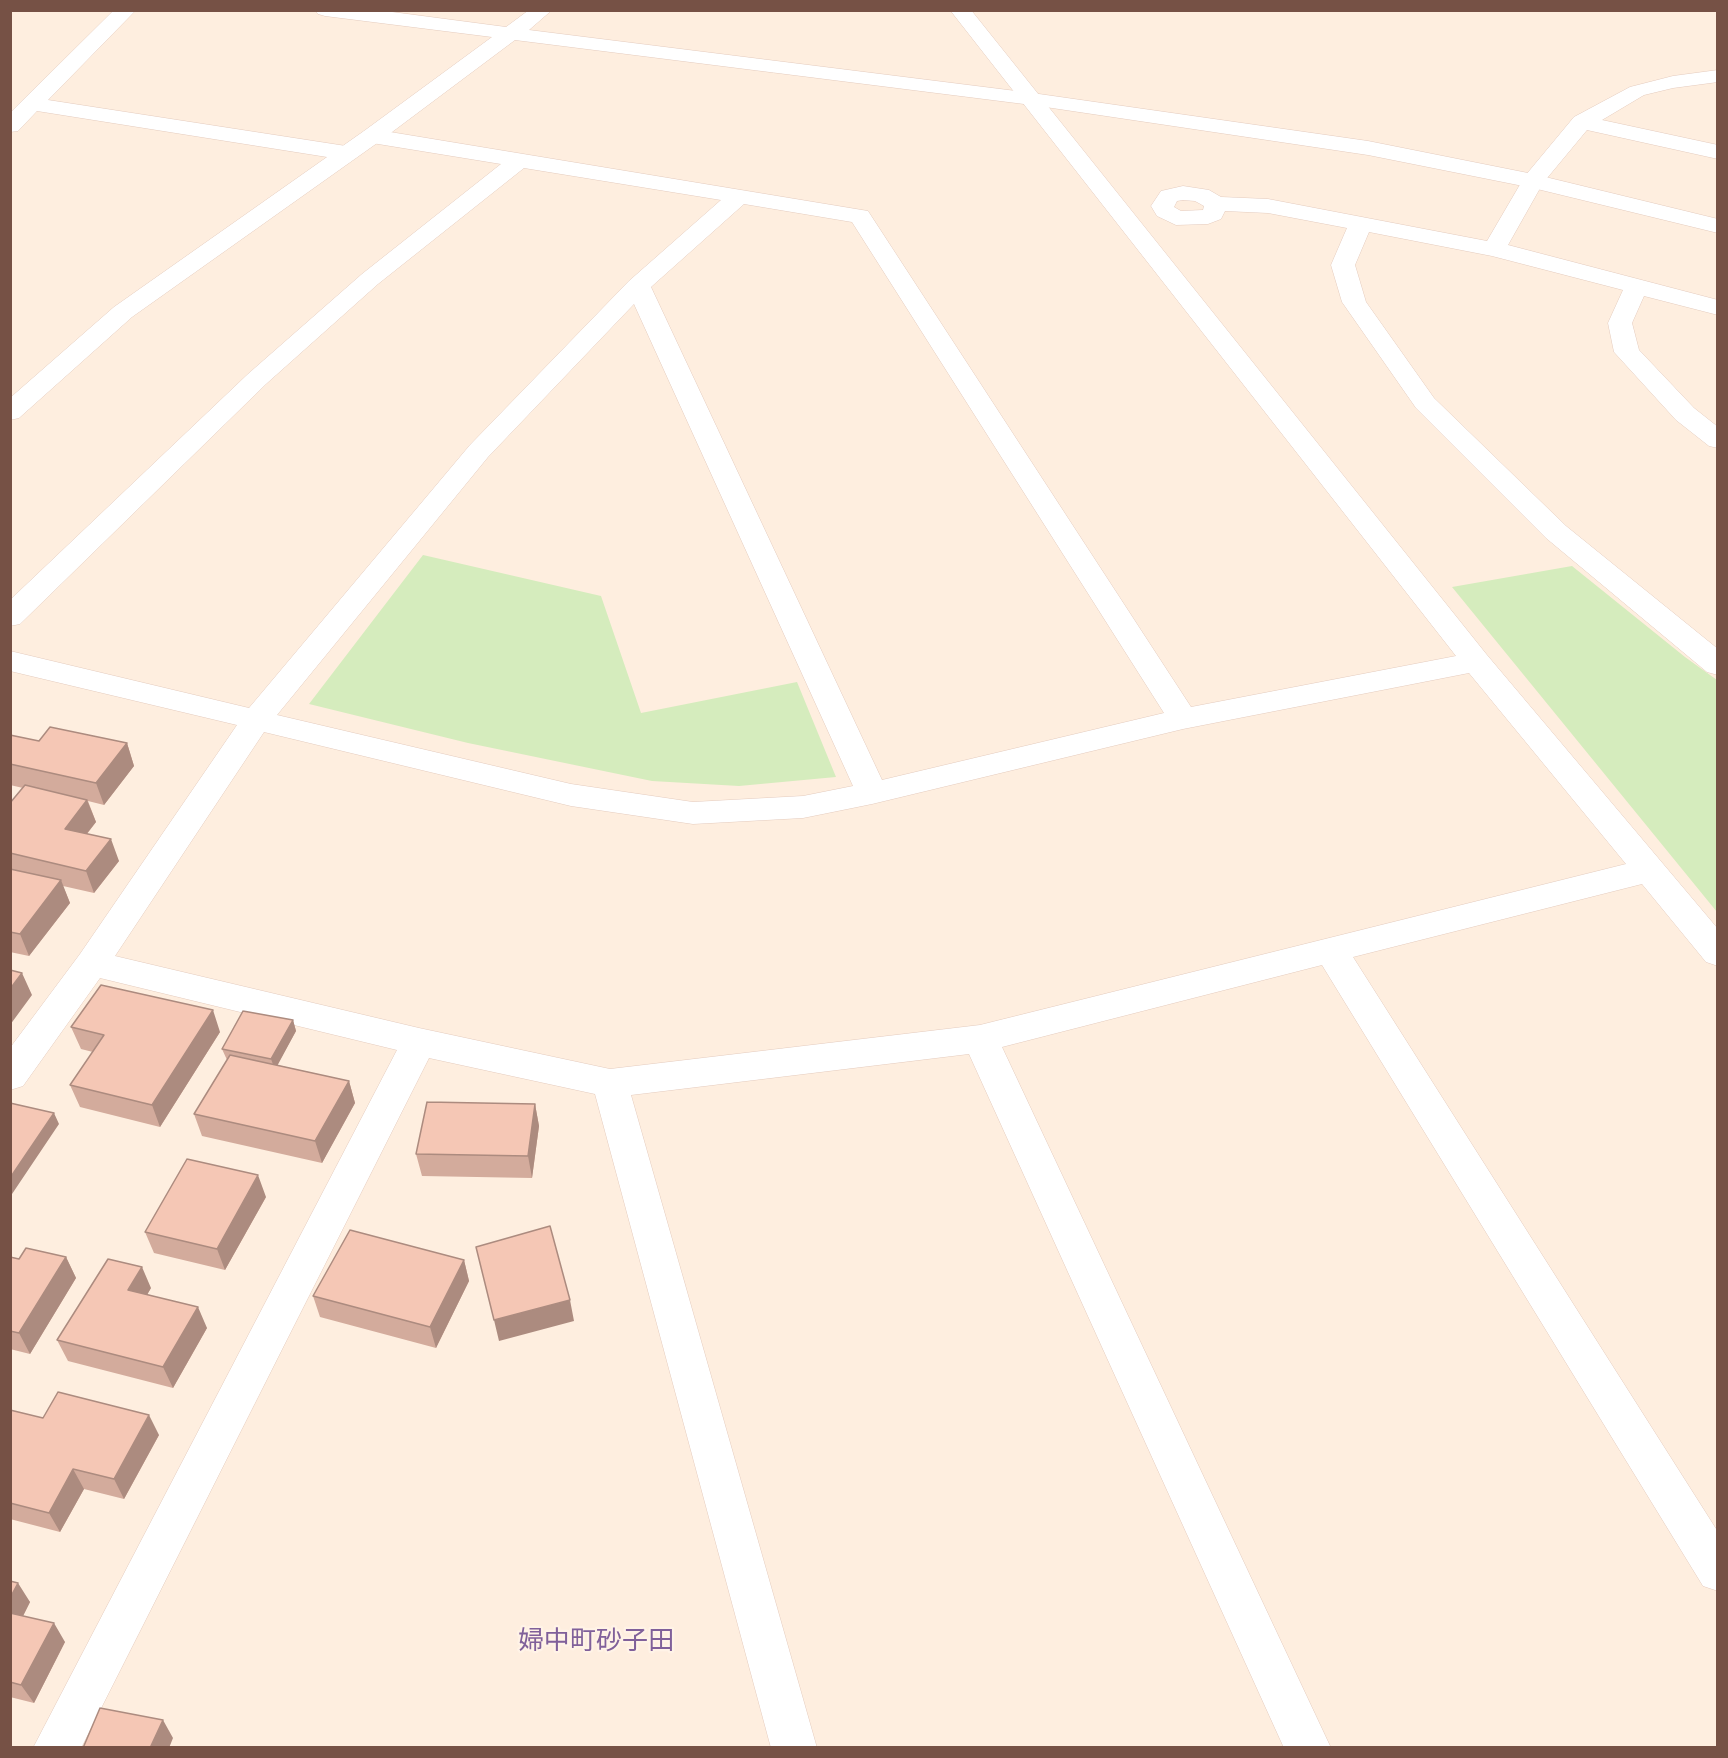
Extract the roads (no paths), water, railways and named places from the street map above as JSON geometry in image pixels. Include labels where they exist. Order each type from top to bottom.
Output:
[{"type":"street","points":[[10,126],[126,10]]},
{"type":"street","points":[[325,10],[1032,99],[1368,148],[1533,181],[1718,226]]},
{"type":"street","points":[[10,412],[123,312],[372,136],[542,10]]},
{"type":"street","points":[[960,10],[1476,663],[1718,953]]},
{"type":"street","points":[[1494,249],[1533,181],[1582,122],[1637,91],[1673,82],[1718,76]]},
{"type":"street","points":[[32,104],[346,153]]},
{"type":"street","points":[[1582,122],[1718,152]]},
{"type":"street","points":[[372,136],[517,162],[860,216],[1183,719]]},
{"type":"street","points":[[10,617],[257,379],[370,279],[517,162]]},
{"type":"street","points":[[10,1076],[92,963],[256,720],[479,451],[638,286],[738,196]]},
{"type":"street","points":[[1216,204],[1268,206],[1494,249],[1718,308]]},
{"type":"street","points":[[1361,223],[1343,265],[1354,302],[1425,403],[1556,532],[1718,665]]},
{"type":"street","points":[[638,286],[872,793]]},
{"type":"street","points":[[1636,288],[1620,323],[1627,352],[1685,414],[1718,440]]},
{"type":"street","points":[[10,661],[571,795],[693,813],[803,807],[872,793],[1183,719],[1476,663]]},
{"type":"street","points":[[92,963],[419,1042],[609,1083],[980,1038],[1650,870]]},
{"type":"street","points":[[1330,949],[1718,1571]]},
{"type":"street","points":[[980,1038],[1308,1748]]},
{"type":"street","points":[[56,1748],[419,1042]]},
{"type":"street","points":[[609,1083],[794,1748]]},
{"type":"district","name":"婦中町砂子田","points":[[596,1642]]}]
